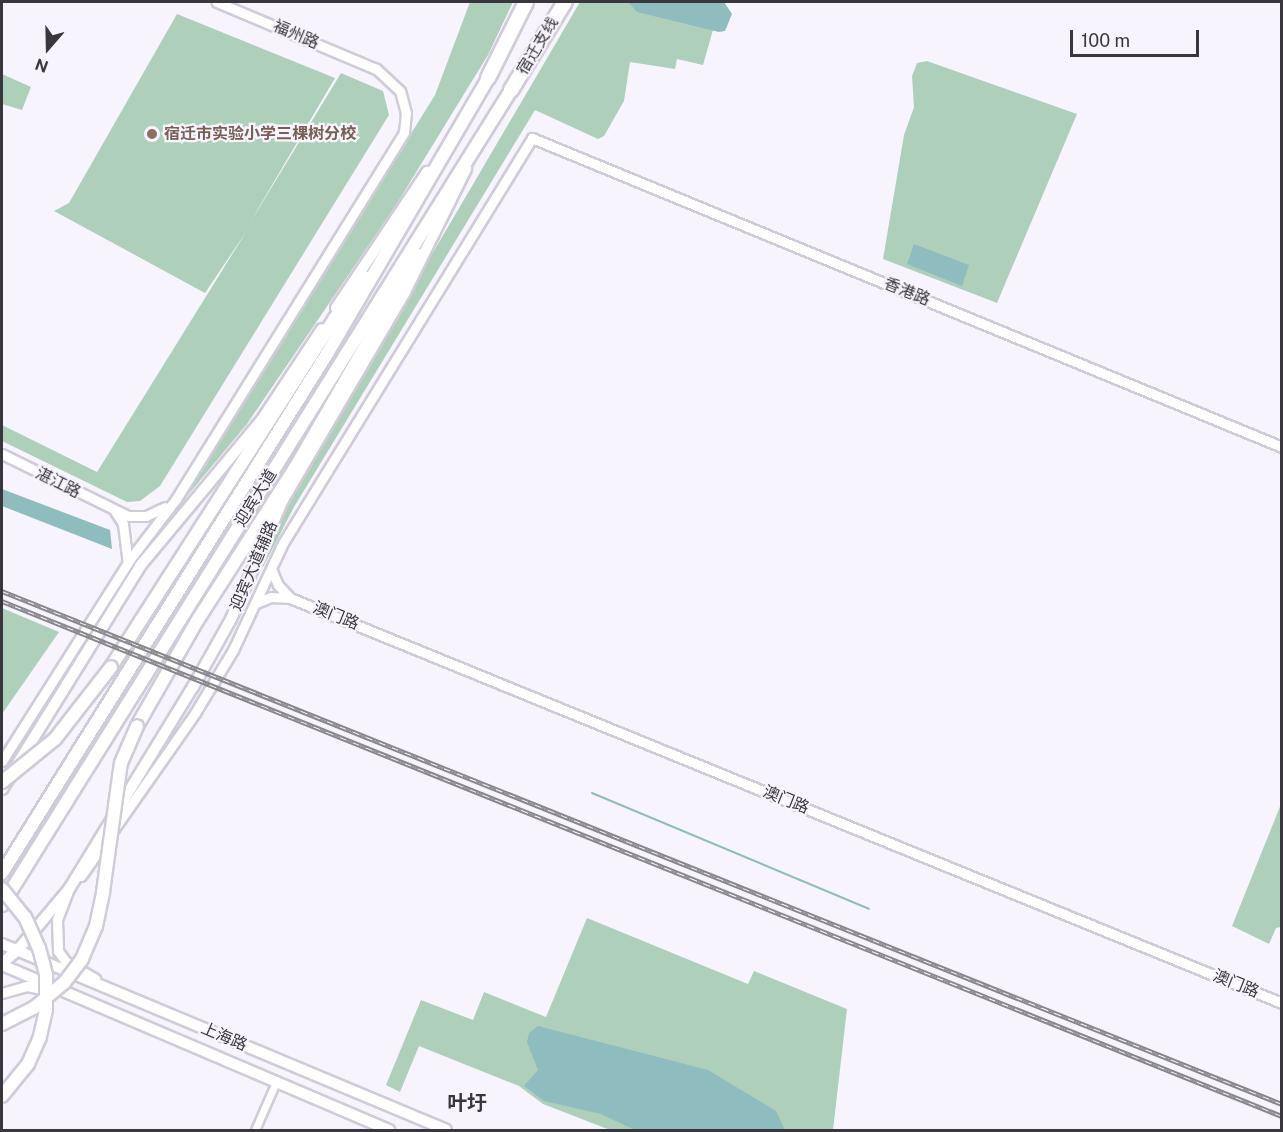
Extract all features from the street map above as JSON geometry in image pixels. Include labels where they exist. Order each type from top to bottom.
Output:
[{"type":"highway","name":"宿迁支线","points":[[488,78],[526,2]]},
{"type":"highway","name":"宿迁支线","points":[[511,90],[565,2]]},
{"type":"highway","name":"迎宾大道","points":[[2,873],[406,224],[488,78]]},
{"type":"highway","name":"迎宾大道","points":[[2,905],[511,90]]},
{"type":"highway","points":[[2,1024],[35,1008],[64,983],[82,959],[98,915],[121,763],[137,726],[375,332],[475,149]]},
{"type":"highway","points":[[2,782],[56,739],[111,667],[335,318],[406,224]]},
{"type":"highway","points":[[2,889],[25,918],[39,948],[46,975],[46,1010],[40,1037],[28,1065],[2,1096]]},
{"type":"main road","points":[[2,789],[140,566],[261,421],[426,173],[458,135]]},
{"type":"main road","name":"迎宾大道辅路","points":[[2,964],[17,951],[69,889],[211,656],[254,570],[283,500],[404,294],[440,228],[475,149]]},
{"type":"main road","name":"上海路","points":[[2,944],[446,1131]]},
{"type":"main road","name":"上海路","points":[[2,964],[389,1131]]},
{"type":"street","name":"福州路","points":[[2,758],[128,562],[176,499],[404,132],[406,113],[400,91],[376,69],[217,2]]},
{"type":"street","name":"香港路","points":[[272,571],[284,543],[532,138],[1281,447]]},
{"type":"street","name":"湛江路","points":[[2,454],[115,511],[146,516],[176,499]]},
{"type":"street","points":[[115,511],[123,524],[128,562]]},
{"type":"street","points":[[272,571],[278,585],[290,598]]},
{"type":"street","points":[[162,1011],[66,962],[58,951],[57,920],[69,889],[96,860],[195,712],[272,571]]},
{"type":"street","points":[[256,603],[271,597],[290,598]]},
{"type":"street","name":"澳门路","points":[[290,598],[1281,1003]]},
{"type":"street","points":[[2,993],[40,987],[154,1031]]},
{"type":"street","points":[[255,1131],[276,1082]]},
{"type":"green space","points":[[470,2],[513,2],[488,55],[396,205],[247,424],[182,502],[435,95]]},
{"type":"green space","points":[[580,2],[721,2],[703,65],[677,59],[675,69],[630,62],[624,101],[604,136],[598,139],[535,110],[294,507],[260,573],[293,491]]},
{"type":"green space","points":[[177,14],[335,78],[248,226],[341,73],[383,91],[389,115],[160,486],[140,501],[127,502],[2,441],[2,425],[97,472],[246,232],[205,293],[54,211],[69,203]]},
{"type":"green space","points":[[927,61],[1077,114],[997,303],[883,259],[904,135],[914,107],[912,76],[917,63]]},
{"type":"green space","points":[[2,74],[31,87],[22,110],[2,104]]},
{"type":"green space","points":[[2,608],[59,632],[2,714]]},
{"type":"green space","points":[[1281,804],[1281,927],[1276,928],[1269,944],[1232,926]]},
{"type":"green space","points":[[587,918],[748,984],[754,971],[847,1009],[833,1130],[610,1130],[543,1104],[519,1086],[419,1046],[400,1092],[386,1085],[421,1000],[473,1020],[484,992],[546,1017]]},
{"type":"water","points":[[628,2],[724,2],[732,14],[725,31],[719,32],[637,12]]},
{"type":"water","points":[[914,244],[969,265],[962,286],[907,264]]},
{"type":"water","points":[[2,489],[110,530],[112,549],[2,506]]},
{"type":"water","points":[[538,1026],[708,1070],[776,1111],[785,1130],[635,1130],[601,1114],[544,1101],[524,1086],[538,1070],[527,1042],[529,1033]]},
{"type":"waterway","points":[[592,793],[869,909]]},
{"type":"railway","points":[[2,591],[1282,1104]]},
{"type":"railway","points":[[2,601],[1282,1116]]},
{"type":"place","name":"宿迁市实验小学三棵树分校","points":[[152,134]]},
{"type":"district","name":"叶圩","points":[[467,1103]]}]
